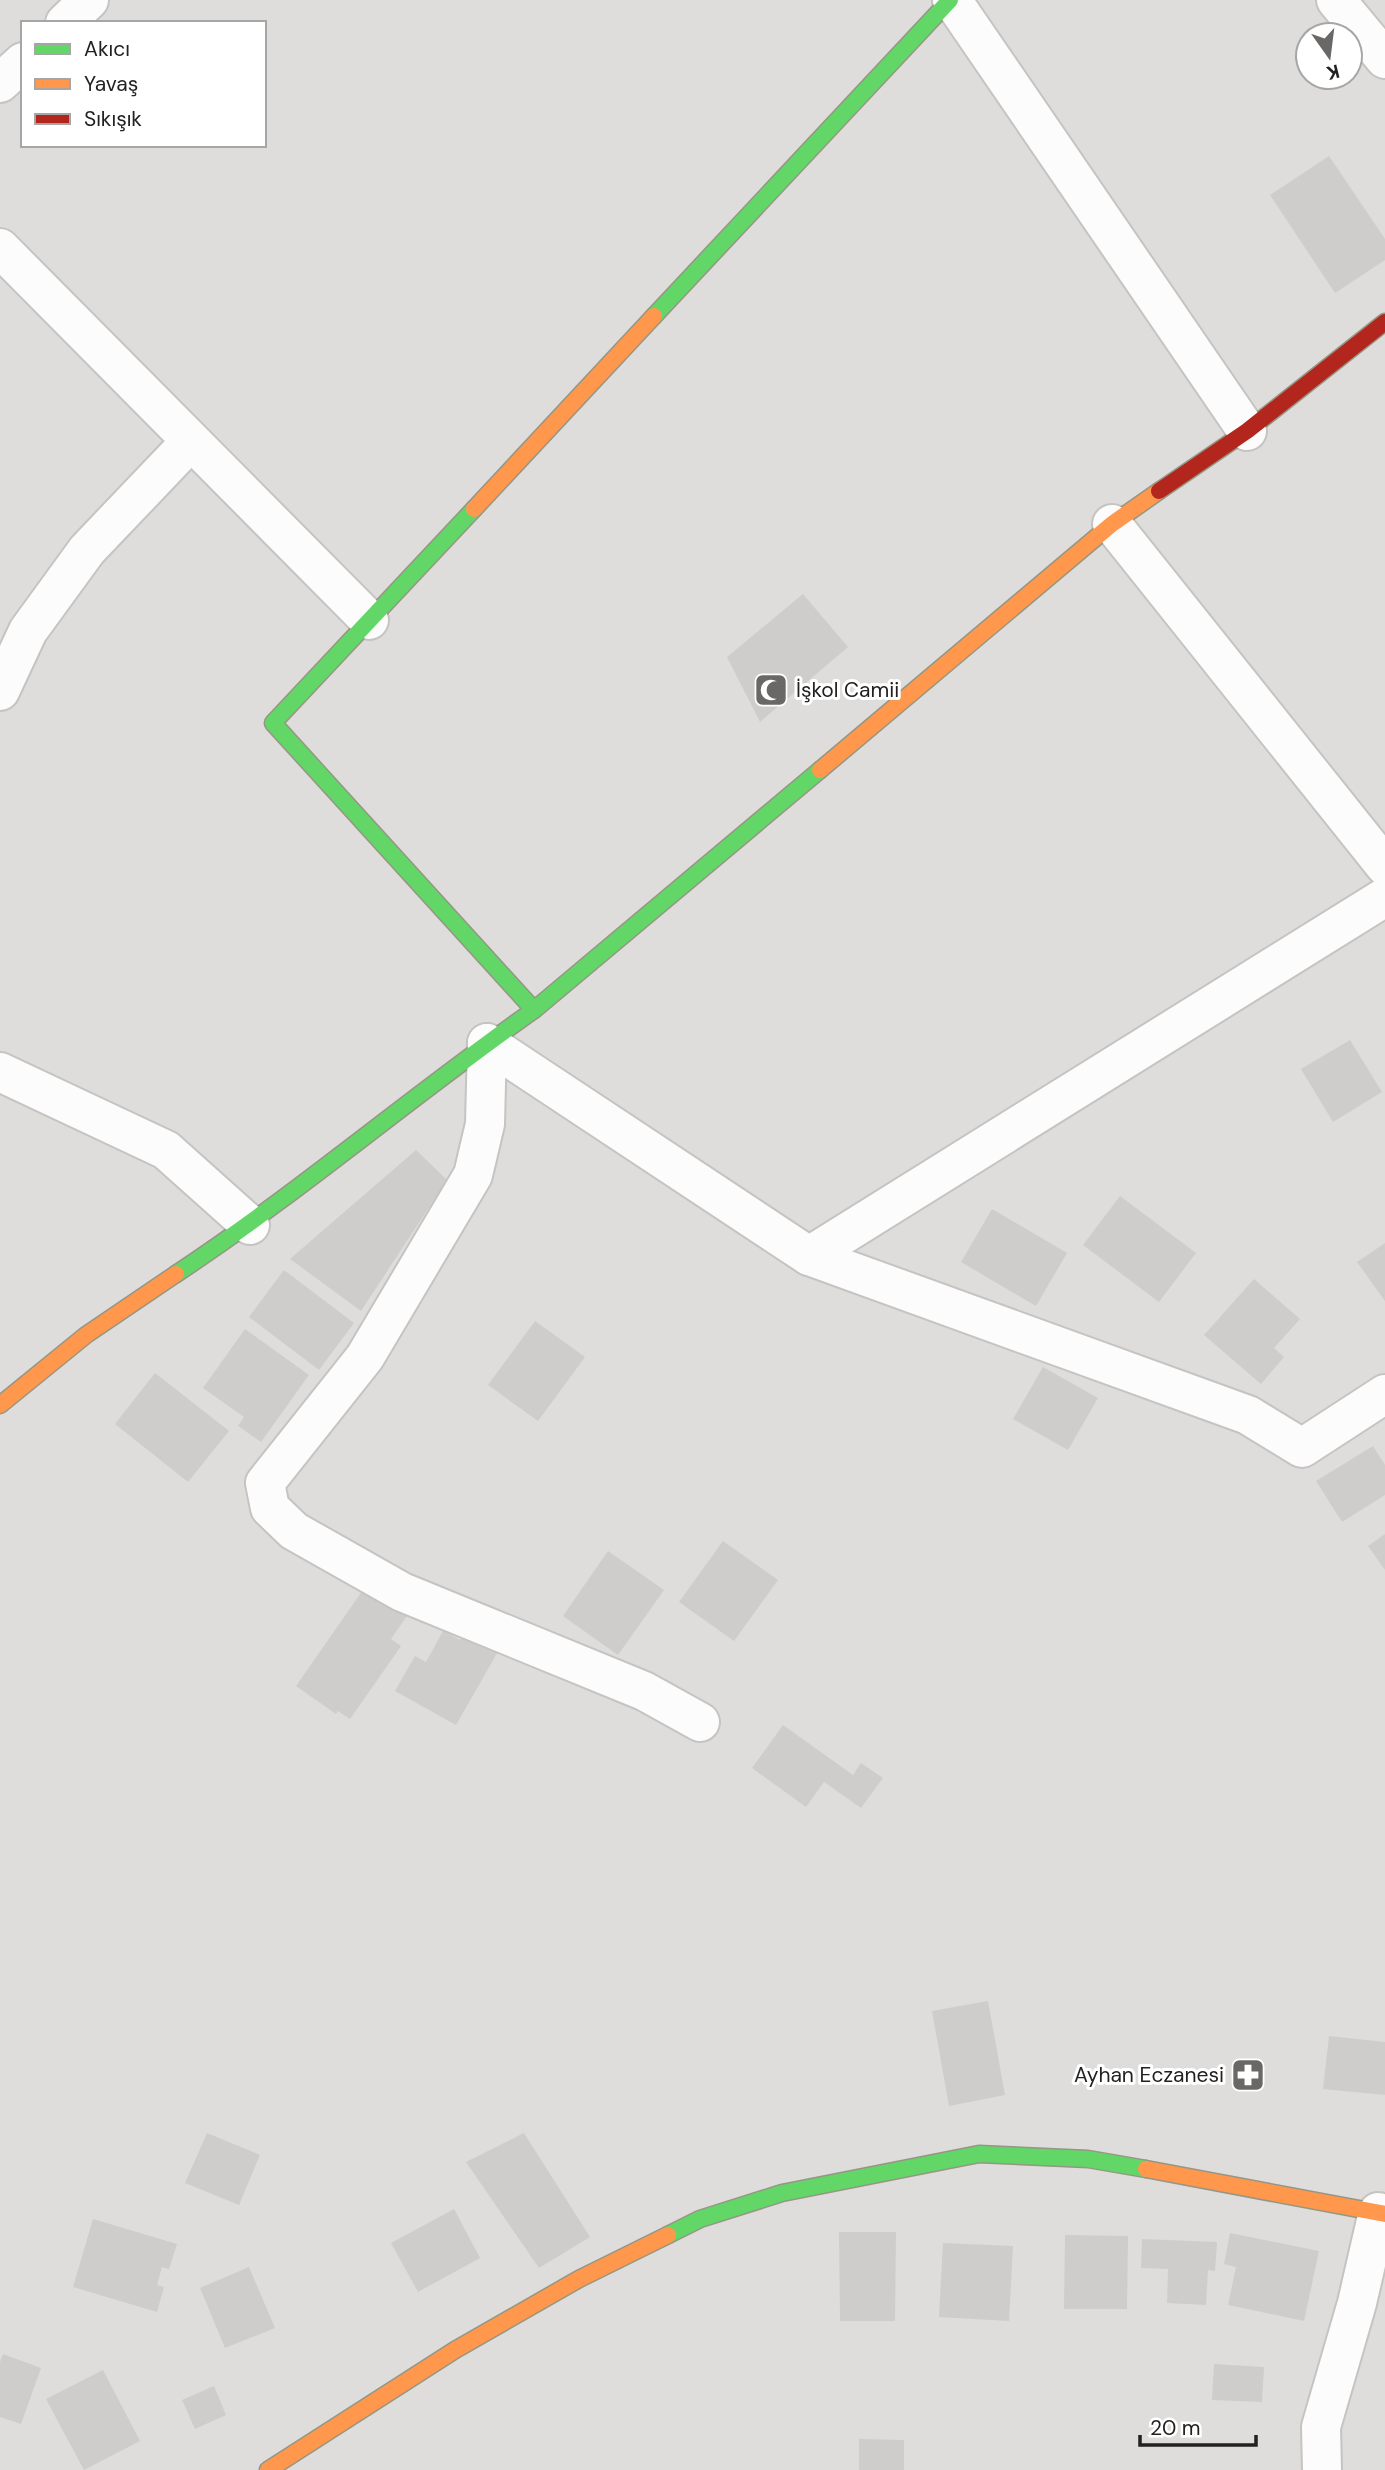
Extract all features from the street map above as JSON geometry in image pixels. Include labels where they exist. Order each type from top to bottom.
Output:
[{"type":"street","points":[[67,21],[89,0]]},
{"type":"street","points":[[534,1010],[273,723],[951,0],[1247,431]]},
{"type":"street","points":[[1336,0],[1385,59]]},
{"type":"street","points":[[0,83],[21,64]]},
{"type":"street","points":[[0,248],[369,620]]},
{"type":"street","points":[[0,1405],[86,1335],[250,1225],[534,1010],[1112,524],[1247,431],[1385,323]]},
{"type":"street","points":[[0,691],[28,631],[87,550],[190,442]]},
{"type":"street","points":[[1112,524],[1385,866]]},
{"type":"street","points":[[809,1256],[1385,897]]},
{"type":"street","points":[[487,1043],[809,1256],[1248,1415],[1302,1448],[1385,1394]]},
{"type":"street","points":[[487,1043],[485,1124],[473,1175],[365,1357],[265,1483],[270,1508],[294,1531],[402,1592],[644,1691],[700,1721]]},
{"type":"street","points":[[0,1072],[166,1150],[250,1225]]},
{"type":"street","points":[[268,2470],[455,2350],[579,2279],[700,2218],[782,2193],[979,2154],[1088,2159],[1382,2213],[1321,2427],[1322,2470]]},
{"type":"shaded area","points":[[0,0],[1385,0],[1385,2470],[0,2470]]},
{"type":"building","points":[[1329,156],[1385,239],[1385,260],[1335,293],[1270,195]]},
{"type":"building","name":"İşkol Camii","points":[[803,594],[848,647],[760,722],[727,657]]},
{"type":"building","points":[[1350,1040],[1382,1092],[1333,1122],[1301,1069]]},
{"type":"building","points":[[416,1150],[447,1180],[361,1311],[290,1259]]},
{"type":"building","points":[[1120,1196],[1196,1253],[1159,1302],[1083,1245]]},
{"type":"building","points":[[992,1209],[1067,1253],[1036,1306],[961,1262]]},
{"type":"building","points":[[1385,1243],[1385,1301],[1357,1262]]},
{"type":"building","points":[[284,1270],[354,1323],[319,1370],[249,1317]]},
{"type":"building","points":[[1254,1279],[1300,1319],[1274,1348],[1284,1357],[1261,1384],[1204,1335]]},
{"type":"building","points":[[535,1321],[585,1357],[538,1421],[488,1385]]},
{"type":"building","points":[[245,1329],[309,1375],[261,1442],[238,1426],[244,1417],[203,1388]]},
{"type":"building","points":[[1043,1367],[1098,1398],[1068,1450],[1013,1419]]},
{"type":"building","points":[[155,1373],[229,1431],[188,1482],[115,1424]]},
{"type":"building","points":[[1373,1446],[1385,1465],[1385,1495],[1342,1522],[1316,1481]]},
{"type":"building","points":[[1385,1534],[1385,1570],[1368,1546]]},
{"type":"building","points":[[723,1541],[778,1580],[734,1641],[679,1602]]},
{"type":"building","points":[[608,1551],[664,1590],[618,1655],[563,1616]]},
{"type":"building","points":[[365,1587],[407,1616],[391,1639],[401,1646],[350,1719],[338,1711],[336,1714],[296,1686]]},
{"type":"building","points":[[467,1629],[500,1648],[456,1725],[395,1691],[415,1656],[426,1662],[443,1631],[460,1640]]},
{"type":"building","points":[[783,1725],[853,1775],[861,1763],[883,1778],[861,1808],[824,1782],[806,1807],[752,1768]]},
{"type":"building","points":[[988,2001],[1005,2095],[949,2106],[932,2011]]},
{"type":"building","points":[[1329,2036],[1385,2042],[1385,2095],[1323,2089]]},
{"type":"building","points":[[207,2133],[260,2155],[239,2205],[185,2183]]},
{"type":"building","points":[[524,2133],[590,2237],[539,2268],[466,2162]]},
{"type":"building","points":[[454,2209],[480,2258],[418,2292],[391,2243]]},
{"type":"building","points":[[93,2219],[177,2244],[169,2269],[162,2267],[157,2285],[164,2287],[157,2312],[73,2287]]},
{"type":"building","points":[[839,2232],[896,2232],[895,2321],[840,2321]]},
{"type":"building","points":[[1230,2233],[1319,2251],[1304,2321],[1228,2305],[1236,2267],[1224,2264]]},
{"type":"building","points":[[1065,2235],[1128,2236],[1127,2309],[1064,2309]]},
{"type":"building","points":[[1142,2239],[1217,2242],[1215,2271],[1208,2270],[1206,2305],[1167,2303],[1168,2269],[1141,2268]]},
{"type":"building","points":[[943,2243],[1013,2246],[1009,2321],[939,2317]]},
{"type":"building","points":[[249,2267],[275,2328],[225,2348],[200,2288]]},
{"type":"building","points":[[3,2354],[41,2368],[21,2424],[0,2417],[0,2362]]},
{"type":"building","points":[[1214,2364],[1264,2367],[1262,2402],[1212,2400]]},
{"type":"building","points":[[103,2370],[140,2441],[84,2470],[46,2399]]},
{"type":"building","points":[[214,2386],[226,2415],[195,2429],[182,2400]]},
{"type":"building","points":[[859,2439],[904,2440],[904,2470],[859,2470]]},
{"type":"traffic: fast","points":[[654,316],[950,0]]},
{"type":"traffic: fast","points":[[474,509],[273,723],[534,1010]]},
{"type":"traffic: fast","points":[[176,1274],[267,1210],[534,1010],[820,770]]},
{"type":"traffic: fast","points":[[668,2235],[700,2219],[782,2193],[979,2154],[1088,2159],[1146,2169]]},
{"type":"traffic: slow","points":[[474,509],[654,316]]},
{"type":"traffic: slow","points":[[820,770],[1112,524],[1159,491]]},
{"type":"traffic: slow","points":[[0,1405],[86,1335],[176,1274]]},
{"type":"traffic: slow","points":[[1146,2169],[1385,2214]]},
{"type":"traffic: slow","points":[[268,2470],[455,2350],[579,2279],[668,2235]]},
{"type":"traffic: jam","points":[[1159,491],[1247,431],[1385,322]]},
{"type":"place","name":"İşkol Camii","points":[[771,690]]},
{"type":"place","name":"Ayhan Eczanesi","points":[[1248,2075]]}]
